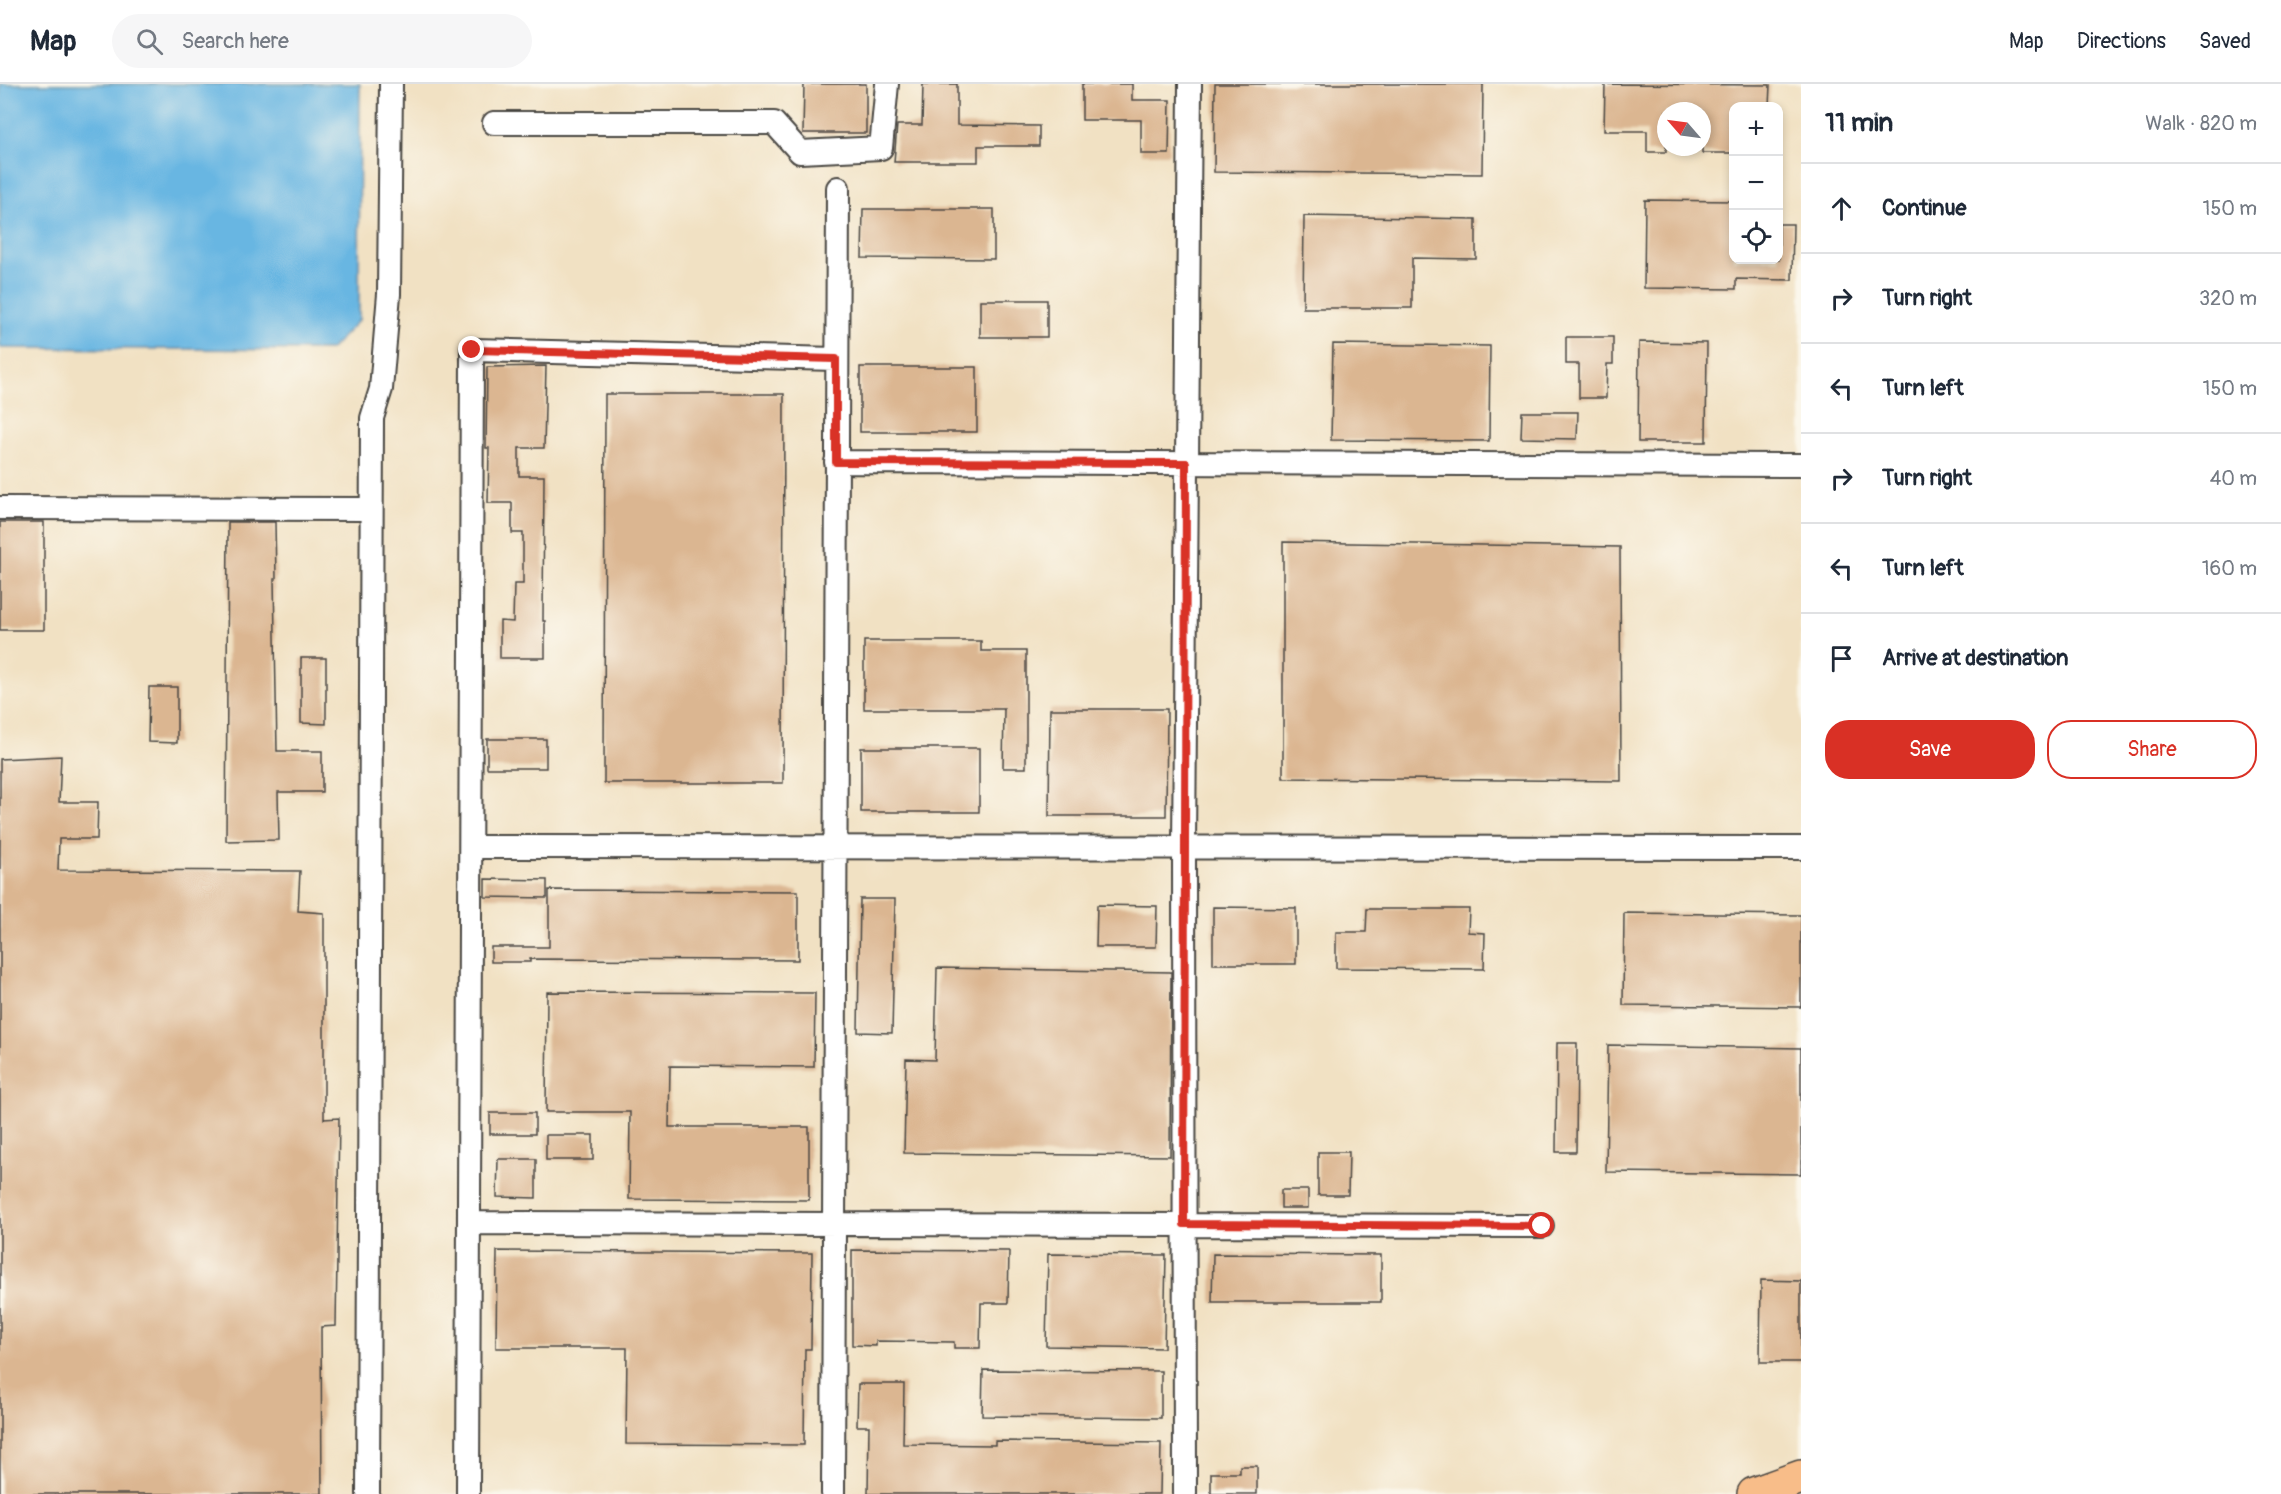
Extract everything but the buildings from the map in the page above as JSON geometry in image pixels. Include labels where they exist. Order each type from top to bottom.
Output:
[{"type":"highway","points":[[1754,1494],[1801,1477]]},
{"type":"lane","points":[[368,1494],[372,418],[381,389],[389,294],[391,84]]},
{"type":"lane","points":[[494,123],[774,123],[800,152],[880,148],[887,84]]},
{"type":"lane","points":[[1185,1494],[1184,848],[1190,84]]},
{"type":"lane","points":[[833,1494],[838,188]]},
{"type":"lane","points":[[468,1494],[472,350],[836,359]]},
{"type":"lane","points":[[836,462],[1801,465]]},
{"type":"lane","points":[[0,508],[371,509]]},
{"type":"lane","points":[[471,847],[1801,848]]},
{"type":"lane","points":[[469,1223],[834,1226],[1184,1224],[1542,1226]]},
{"type":"water","points":[[0,84],[360,84],[359,320],[330,350],[0,348]]},
{"type":"route","points":[[472,350],[836,359],[836,462],[1186,463],[1184,1224],[1542,1226]]}]
